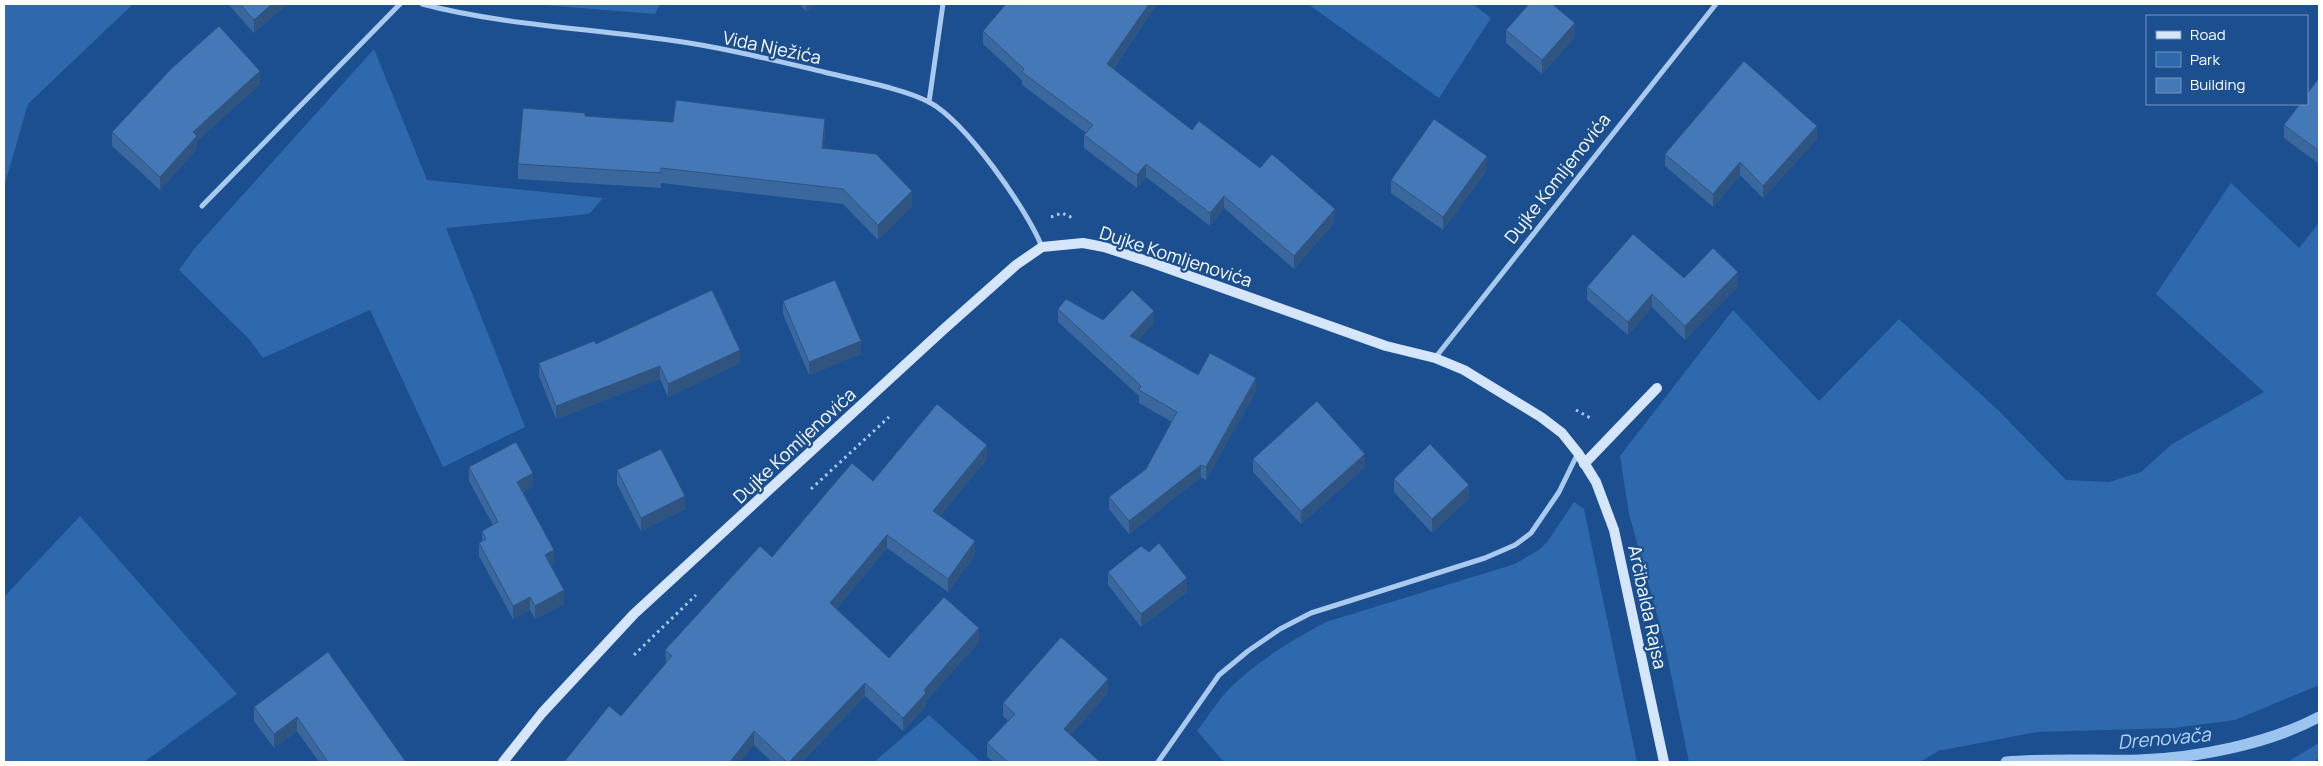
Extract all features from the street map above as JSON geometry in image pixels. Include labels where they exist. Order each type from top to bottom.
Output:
[{"type":"street","points":[[202,206],[400,4]]},
{"type":"street","name":"Vida Nježića","points":[[422,4],[444,10],[670,40],[760,57],[882,86],[929,102],[953,121],[1019,202],[1034,226],[1042,247]]},
{"type":"street","points":[[929,102],[943,4]]},
{"type":"street","name":"Dujke Komljenovića","points":[[503,762],[542,713],[634,614],[944,329],[1016,265],[1042,247],[1083,243],[1104,247],[1386,346],[1435,358],[1716,4]]},
{"type":"street","name":"Arčibalda Rajsa","points":[[1435,358],[1464,370],[1541,417],[1562,433],[1578,453],[1600,490],[1614,530],[1664,762]]},
{"type":"street","points":[[1584,464],[1657,388]]},
{"type":"street","points":[[1158,762],[1219,675],[1248,650],[1280,629],[1311,613],[1485,558],[1515,545],[1531,533],[1559,492],[1578,453]]},
{"type":"path","points":[[1034,226],[1062,213],[1078,221]]},
{"type":"path","points":[[1569,405],[1598,422]]},
{"type":"path","points":[[806,494],[891,414]]},
{"type":"path","points":[[630,659],[699,592]]},
{"type":"green space","points":[[4,4],[133,4],[28,104],[4,187]]},
{"type":"green space","points":[[531,4],[660,4],[655,14]]},
{"type":"green space","points":[[1308,4],[1473,4],[1491,18],[1439,98]]},
{"type":"green space","points":[[374,49],[427,180],[603,198],[589,214],[446,228],[525,427],[443,467],[370,310],[263,358],[249,339],[179,270],[195,248]]},
{"type":"green space","points":[[2231,183],[2299,248],[2319,223],[2319,685],[2235,720],[2174,728],[2037,732],[1938,751],[1920,762],[1689,762],[1664,640],[1629,514],[1620,456],[1733,310],[1819,401],[1899,319],[1999,411],[2066,480],[2109,482],[2141,472],[2172,444],[2264,392],[2156,294]]},
{"type":"green space","points":[[1574,502],[1584,509],[1637,762],[1224,762],[1197,731],[1217,703],[1240,678],[1288,644],[1326,622],[1515,564],[1539,550],[1547,542]]},
{"type":"green space","points":[[80,516],[237,694],[144,762],[4,762],[4,597]]},
{"type":"green space","points":[[929,715],[981,762],[874,762]]},
{"type":"green space","points":[[2319,743],[2319,758],[2313,762],[2279,762],[2289,761]]},
{"type":"building","points":[[240,4],[272,4],[254,20]]},
{"type":"building","points":[[1006,4],[1149,4],[1107,64],[1192,130],[1199,121],[1260,168],[1272,154],[1335,209],[1294,256],[1224,196],[1210,213],[1146,164],[1137,175],[1084,135],[1093,125],[1022,72],[1024,69],[983,31]]},
{"type":"building","points":[[1529,4],[1552,4],[1575,23],[1542,60],[1506,30]]},
{"type":"building","points":[[219,26],[260,71],[193,132],[197,136],[160,177],[112,132],[171,69]]},
{"type":"building","points":[[1744,61],[1817,126],[1763,186],[1740,162],[1713,194],[1665,154]]},
{"type":"building","points":[[2319,78],[2319,151],[2284,125],[2299,105],[2308,105],[2308,93]]},
{"type":"building","points":[[676,100],[825,119],[822,148],[876,154],[912,191],[878,225],[843,189],[661,168],[661,173],[518,164],[523,108],[585,113],[585,116],[673,122]]},
{"type":"building","points":[[1434,119],[1487,156],[1443,217],[1391,180]]},
{"type":"building","points":[[1633,234],[1684,278],[1713,248],[1738,272],[1685,326],[1652,294],[1628,322],[1587,287]]},
{"type":"building","points":[[835,280],[861,341],[809,362],[783,301]]},
{"type":"building","points":[[712,290],[740,350],[668,384],[660,366],[556,406],[539,363],[594,341],[596,344]]},
{"type":"building","points":[[1132,290],[1154,311],[1130,336],[1198,375],[1210,353],[1256,378],[1206,467],[1201,465],[1129,521],[1109,497],[1146,469],[1177,412],[1139,390],[1141,386],[1058,309],[1066,299],[1103,320]]},
{"type":"building","points":[[1317,401],[1365,454],[1301,511],[1253,459]]},
{"type":"building","points":[[937,404],[987,445],[933,511],[975,541],[948,579],[887,535],[830,603],[889,658],[944,597],[979,628],[924,690],[926,693],[903,718],[865,683],[789,762],[754,731],[730,762],[564,762],[609,706],[621,716],[672,656],[665,650],[760,546],[772,557],[852,463],[873,481]]},
{"type":"building","points":[[516,442],[533,473],[517,482],[554,550],[545,555],[564,590],[535,606],[530,597],[513,606],[479,543],[486,539],[482,531],[498,522],[469,467]]},
{"type":"building","points":[[1430,444],[1469,485],[1432,519],[1394,479]]},
{"type":"building","points":[[661,449],[685,496],[641,518],[617,470]]},
{"type":"building","points":[[1159,543],[1187,578],[1141,614],[1108,572],[1141,546],[1149,552]]},
{"type":"building","points":[[1061,637],[1108,679],[1064,729],[1100,762],[1008,762],[987,743],[1015,714],[1003,703]]},
{"type":"building","points":[[328,652],[406,762],[328,762],[297,717],[274,734],[254,707]]},
{"type":"waterway","name":"Drenovača","points":[[2006,762],[2139,760],[2208,753],[2278,735],[2319,717]]}]
